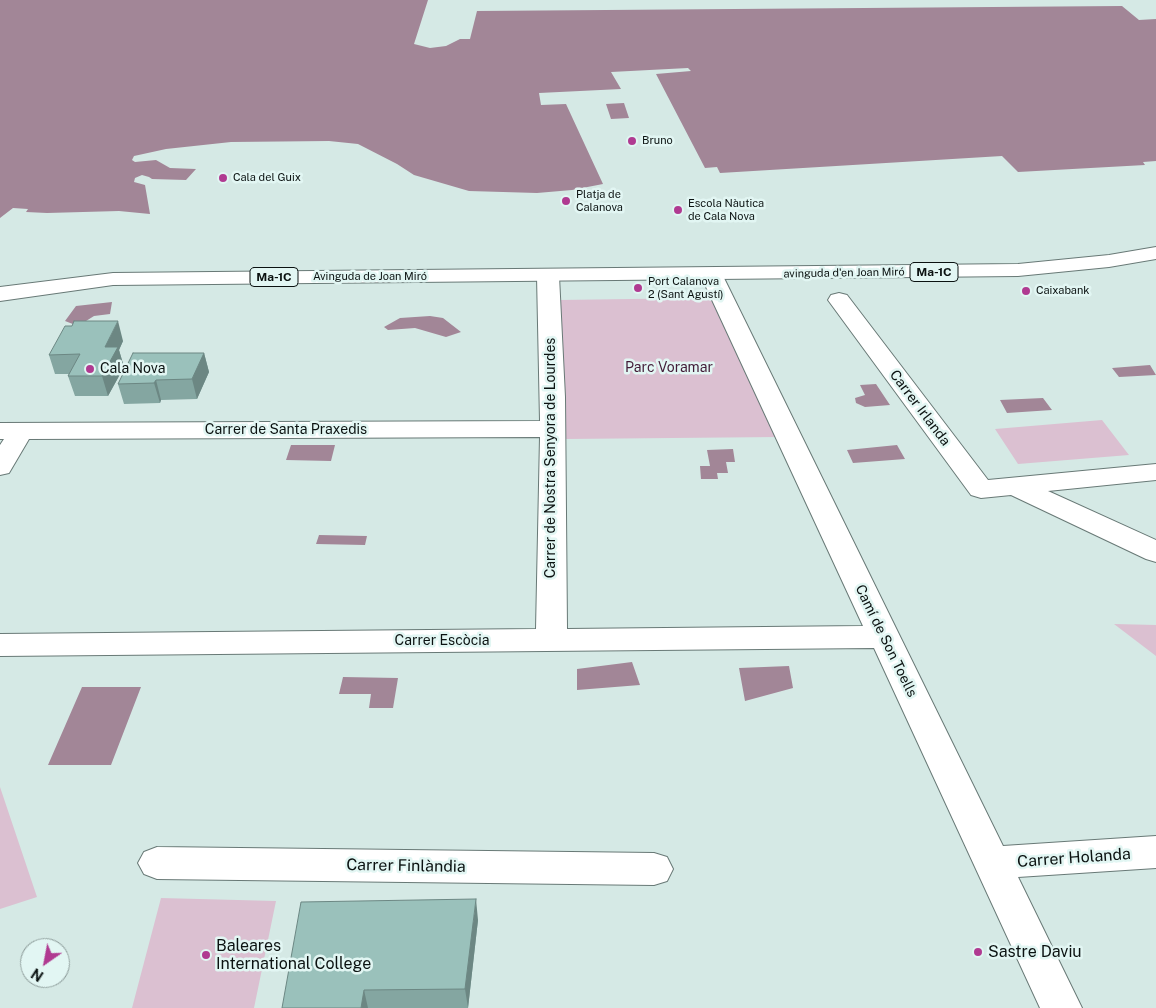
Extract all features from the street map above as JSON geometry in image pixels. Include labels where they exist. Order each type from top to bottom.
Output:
[{"type":"street","name":"avinguda d'en Joan Miró","points":[[711,274],[1018,270],[1109,262],[1156,253]]},
{"type":"street","name":"Avinguda de Joan Miró","points":[[0,294],[49,286],[122,279],[711,274]]},
{"type":"street","name":"Camí de Son Toells","points":[[711,274],[1061,1008]]},
{"type":"street","name":"Carrer de Nostra Senyora de Lourdes","points":[[548,276],[552,429],[551,640]]},
{"type":"street","name":"Carrer Irlanda","points":[[839,300],[981,489],[1156,472]]},
{"type":"street","name":"Carrer de Santa Praxedis","points":[[10,431],[552,429]]},
{"type":"street","points":[[0,466],[10,431]]},
{"type":"street","points":[[1014,485],[1156,552]]},
{"type":"street","name":"Carrer Escòcia","points":[[0,645],[884,637]]},
{"type":"street","name":"Carrer Holanda","points":[[992,863],[1156,852]]},
{"type":"street","name":"Carrer Finlàndia","points":[[157,863],[654,869]]},
{"type":"green space","name":"Parc Voramar","points":[[704,298],[715,302],[779,437],[566,439],[559,300]]},
{"type":"green space","points":[[1102,420],[1129,455],[1018,464],[995,429]]},
{"type":"green space","points":[[1114,624],[1156,625],[1156,656]]},
{"type":"green space","points":[[0,787],[37,897],[0,909]]},
{"type":"green space","name":"Baleares International College","points":[[161,898],[276,901],[254,1008],[132,1008]]},
{"type":"shaded area","points":[[0,0],[428,0],[414,44],[430,48],[446,46],[460,39],[470,39],[477,11],[1122,6],[1139,20],[1156,19],[1156,161],[1143,162],[1145,165],[1018,172],[1002,156],[720,173],[717,167],[705,168],[656,74],[691,71],[688,68],[611,72],[621,89],[539,93],[541,105],[566,104],[603,184],[572,190],[537,193],[469,191],[414,175],[358,144],[329,141],[231,142],[166,149],[134,156],[132,160],[135,162],[156,160],[170,168],[196,169],[186,180],[152,179],[142,175],[135,178],[134,182],[145,185],[150,214],[119,211],[47,213],[26,212],[28,209],[13,208],[0,218]]},
{"type":"shaded area","points":[[624,103],[629,118],[611,119],[606,104]]},
{"type":"shaded area","points":[[112,302],[110,314],[94,316],[78,326],[65,321],[76,306]]},
{"type":"shaded area","points":[[430,316],[443,318],[461,332],[446,337],[415,328],[388,330],[384,327],[400,318]]},
{"type":"shaded area","points":[[1150,365],[1156,375],[1119,377],[1112,368]]},
{"type":"shaded area","points":[[876,384],[890,405],[865,407],[856,403],[855,398],[865,395],[860,385]]},
{"type":"shaded area","points":[[1043,398],[1052,410],[1007,413],[1000,400]]},
{"type":"shaded area","points":[[291,445],[335,445],[331,461],[286,460]]},
{"type":"shaded area","points":[[897,445],[905,459],[853,463],[847,450]]},
{"type":"shaded area","points":[[733,449],[735,462],[726,462],[728,473],[717,473],[718,479],[701,479],[700,466],[710,466],[707,450]]},
{"type":"shaded area","points":[[319,535],[367,536],[365,545],[316,544]]},
{"type":"shaded area","points":[[632,662],[640,685],[577,690],[577,669]]},
{"type":"shaded area","points":[[789,666],[793,688],[745,701],[739,668]]},
{"type":"shaded area","points":[[343,677],[398,678],[393,708],[369,708],[371,694],[339,694]]},
{"type":"shaded area","points":[[82,687],[141,687],[111,765],[48,765]]},
{"type":"building","points":[[74,321],[118,321],[105,347],[118,347],[102,376],[68,376],[80,354],[49,355],[65,326],[72,326]]},
{"type":"building","points":[[133,353],[204,353],[192,379],[118,384]]},
{"type":"building","name":"Baleares International College","points":[[476,899],[465,989],[364,990],[361,1008],[282,1008],[301,902]]},
{"type":"place","name":"Bruno","points":[[632,141]]},
{"type":"place","name":"Cala del Guix","points":[[223,178]]},
{"type":"place","name":"Platja de Calanova","points":[[566,201]]},
{"type":"place","name":"Escola Nàutica de Cala Nova","points":[[678,210]]},
{"type":"place","name":"Port Calanova 2 (Sant Agustí)","points":[[638,288]]},
{"type":"place","name":"Caixabank","points":[[1026,291]]},
{"type":"place","name":"Cala Nova","points":[[90,369]]},
{"type":"place","name":"Sastre Daviu","points":[[978,952]]},
{"type":"place","name":"Baleares International College","points":[[206,955]]}]
